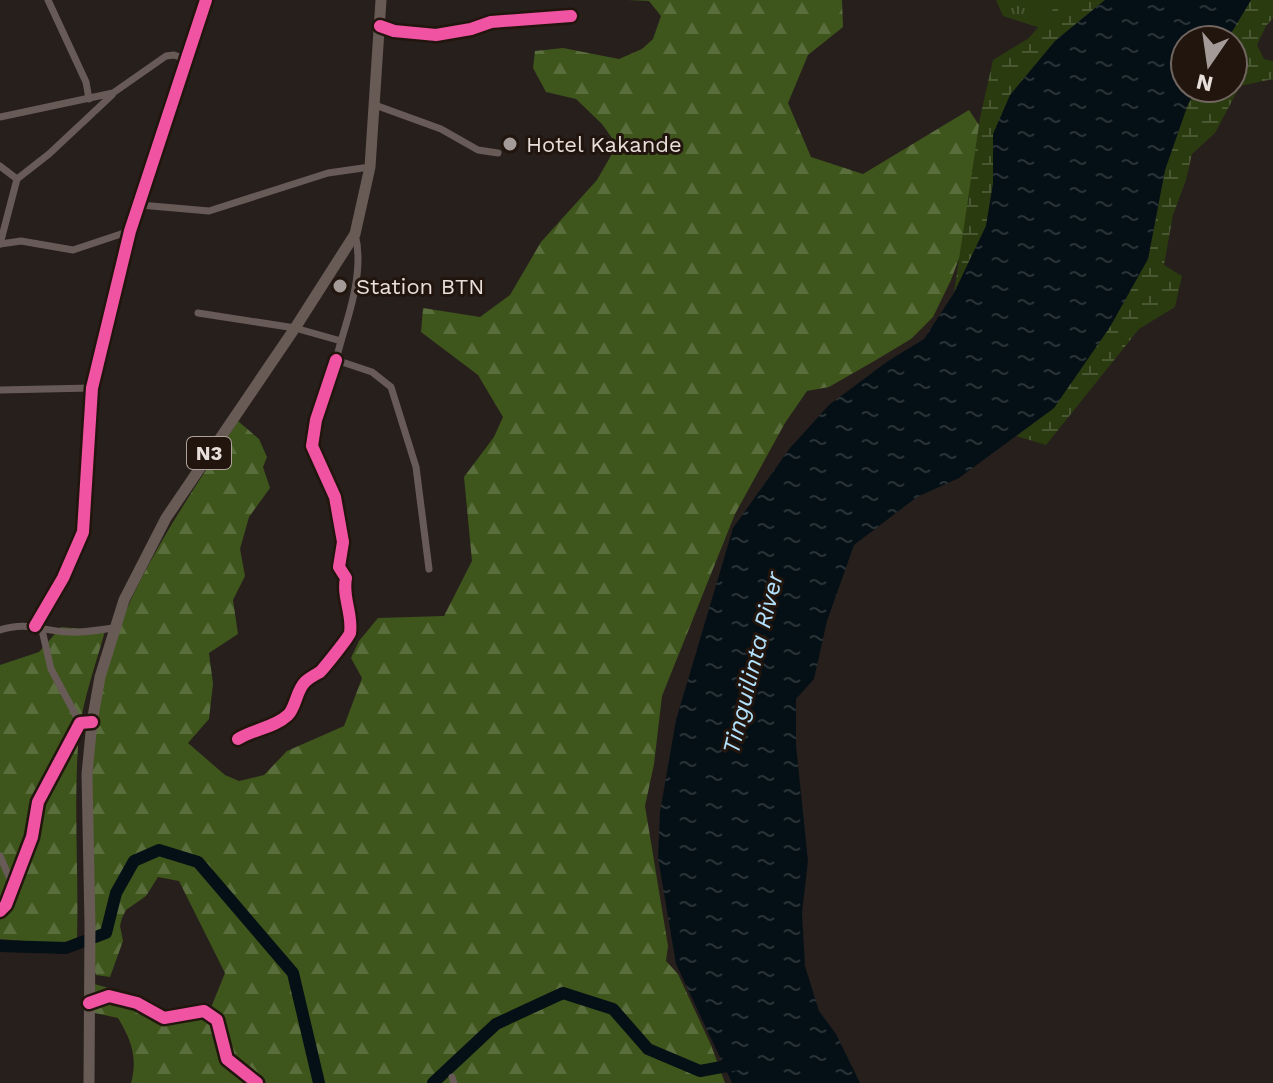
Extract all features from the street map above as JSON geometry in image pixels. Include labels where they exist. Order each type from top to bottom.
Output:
[{"type":"highway","name":"N3","points":[[89,1083],[86,723],[113,628],[145,555],[166,518],[355,234],[370,167],[381,0]]},
{"type":"street","points":[[48,0],[86,82],[89,99]]},
{"type":"street","points":[[0,911],[6,905],[32,837],[38,802],[86,723],[51,669],[39,628],[83,532],[92,388],[130,231],[206,0]]},
{"type":"street","points":[[380,26],[394,31],[436,35],[491,22],[571,16]]},
{"type":"street","points":[[130,231],[73,250],[21,241],[0,244],[17,179],[49,154],[113,93],[166,56],[185,59]]},
{"type":"street","points":[[0,117],[113,93]]},
{"type":"street","points":[[375,105],[441,129],[478,150],[498,153]]},
{"type":"street","points":[[0,166],[17,179]]},
{"type":"street","points":[[140,205],[209,211],[335,171],[370,167]]},
{"type":"street","points":[[238,739],[249,731],[272,725],[290,713],[305,682],[323,670],[330,657],[349,638],[351,618],[344,588],[346,578],[339,567],[343,542],[335,497],[312,446],[316,420],[350,312],[359,250],[355,234]]},
{"type":"street","points":[[198,313],[295,328],[341,341]]},
{"type":"street","points":[[336,360],[372,372],[391,387],[416,467],[429,569]]},
{"type":"street","points":[[0,390],[92,388]]},
{"type":"street","points":[[0,630],[25,624],[74,632],[113,628]]},
{"type":"street","points":[[0,856],[13,886]]},
{"type":"street","points":[[89,1003],[109,996],[137,1003],[164,1018],[204,1011],[217,1020],[227,1059],[257,1083]]},
{"type":"green space","points":[[628,0],[842,0],[843,27],[808,55],[788,103],[811,157],[863,174],[969,110],[985,134],[977,210],[951,280],[933,317],[911,339],[876,360],[829,387],[807,391],[785,423],[735,514],[662,696],[654,764],[645,806],[668,946],[666,961],[678,974],[725,1083],[131,1083],[134,1065],[130,1041],[118,1018],[90,1012],[91,983],[133,995],[155,1017],[220,1021],[210,1010],[225,973],[179,881],[158,877],[146,896],[126,910],[120,926],[123,941],[110,977],[96,975],[86,945],[89,796],[95,720],[111,649],[135,590],[167,532],[238,421],[259,439],[267,457],[263,467],[270,488],[249,517],[240,549],[245,576],[233,600],[238,634],[209,653],[213,684],[209,719],[188,743],[225,775],[239,781],[264,775],[287,751],[344,726],[362,678],[351,658],[359,641],[378,618],[444,616],[472,561],[464,477],[494,437],[503,417],[478,375],[421,332],[423,308],[480,317],[510,295],[541,242],[597,180],[617,145],[602,124],[576,99],[546,92],[533,68],[535,51],[563,48],[619,59],[642,49],[653,39],[661,16],[649,1]]},
{"type":"green space","points":[[996,0],[1090,0],[1050,31],[1003,16]]},
{"type":"green space","points":[[1061,0],[1105,0],[1055,41],[993,134],[993,184],[986,226],[954,293],[980,118],[993,60],[1029,38]]},
{"type":"green space","points":[[1251,0],[1273,0],[1273,18],[1257,45],[1264,59],[1273,61],[1273,79],[1249,84],[1249,24],[1237,24]]},
{"type":"green space","points":[[1188,104],[1230,104],[1215,133],[1192,154],[1173,215],[1164,265],[1182,276],[1175,307],[1139,329],[1046,445],[1016,436],[1054,408],[1148,259],[1165,170]]},
{"type":"green space","points":[[61,627],[105,631],[79,733],[76,784],[77,938],[60,944],[0,939],[0,665],[39,652]]},
{"type":"water","name":"Tinguilinta River","points":[[1105,0],[1251,0],[1237,24],[1169,24],[1169,104],[1188,104],[1165,170],[1148,259],[1110,327],[1054,408],[959,478],[917,497],[854,545],[827,621],[814,679],[796,699],[796,745],[808,861],[802,913],[805,966],[819,1011],[836,1034],[860,1083],[732,1083],[676,964],[658,858],[660,812],[676,720],[733,528],[790,448],[829,405],[888,361],[924,339],[954,293],[986,226],[993,184],[993,134],[1010,95],[1055,41]]},
{"type":"waterway","points":[[0,946],[66,948],[106,933],[116,893],[134,861],[159,850],[198,862],[293,973],[319,1083]]},
{"type":"waterway","points":[[433,1083],[496,1024],[563,993],[613,1009],[648,1049],[700,1071],[738,1064]]},
{"type":"cycle path","points":[[35,626],[63,578],[83,532],[92,388],[130,231],[206,0]]},
{"type":"cycle path","points":[[380,26],[394,31],[436,35],[491,22],[571,16]]},
{"type":"cycle path","points":[[238,739],[277,723],[288,715],[302,686],[320,672],[350,633],[346,578],[339,567],[343,542],[335,497],[312,446],[316,420],[336,360]]},
{"type":"cycle path","points":[[0,911],[6,905],[32,837],[38,802],[80,723],[92,722]]},
{"type":"cycle path","points":[[89,1003],[109,996],[137,1003],[164,1018],[204,1011],[217,1020],[227,1059],[257,1083]]},
{"type":"place","name":"Hotel Kakande","points":[[510,144]]},
{"type":"place","name":"Station BTN","points":[[340,286]]}]
